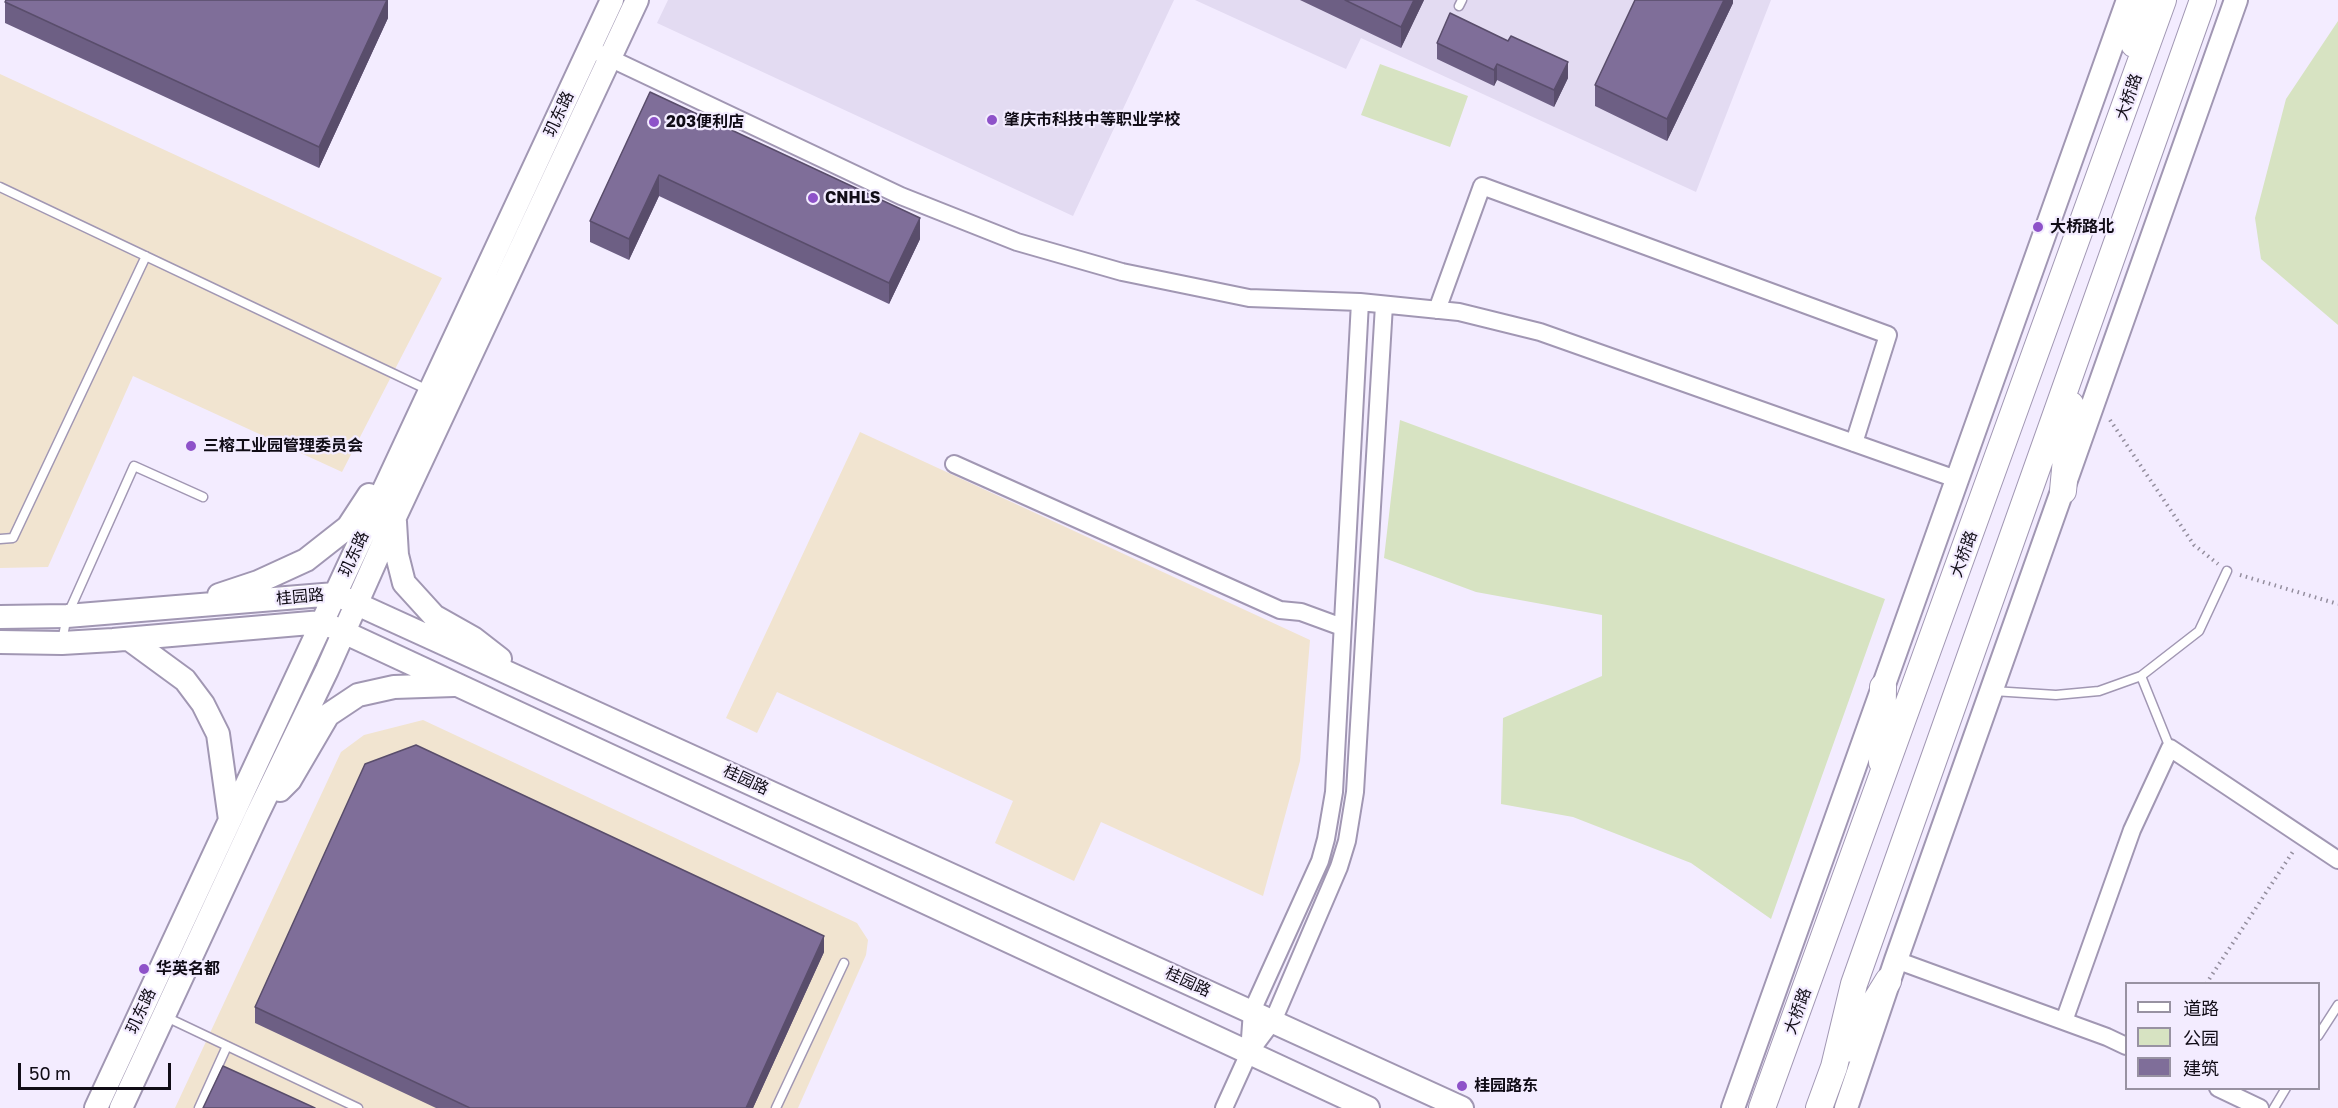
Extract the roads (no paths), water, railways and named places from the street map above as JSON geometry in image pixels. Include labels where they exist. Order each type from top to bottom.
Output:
[{"type":"main road","name":"玑东路","points":[[121,1108],[358,603],[395,518],[440,396],[612,0]]},
{"type":"main road","name":"玑东路","points":[[96,1108],[395,466],[440,396],[637,0]]},
{"type":"main road","points":[[1733,1108],[2127,0]]},
{"type":"main road","points":[[2117,130],[2143,0]]},
{"type":"main road","name":"大桥路","points":[[1762,1108],[1882,782],[2163,0]]},
{"type":"main road","points":[[1819,1108],[1834,1066],[1854,984],[2203,0]]},
{"type":"main road","points":[[1846,1108],[1892,970],[2236,0]]},
{"type":"main road","points":[[2063,491],[2075,366]]},
{"type":"main road","points":[[183,606],[258,582],[306,560],[348,527],[375,485],[395,466]]},
{"type":"main road","points":[[395,518],[397,555],[404,583],[434,616],[473,638],[530,682]]},
{"type":"main road","name":"桂园路","points":[[0,617],[67,616],[335,594],[1462,1108]]},
{"type":"main road","points":[[0,642],[62,643],[129,639],[322,622]]},
{"type":"main road","name":"桂园路","points":[[322,622],[1368,1108]]},
{"type":"main road","points":[[129,639],[185,680],[203,704],[218,734],[230,820]]},
{"type":"main road","points":[[256,817],[290,780],[328,715],[358,695],[394,687],[458,685]]},
{"type":"main road","points":[[1882,782],[1883,687]]},
{"type":"main road","points":[[1834,1066],[1892,970]]},
{"type":"street","points":[[590,48],[901,196],[1017,242],[1122,272],[1249,298],[1360,302],[1459,312],[1540,332],[1956,479]]},
{"type":"street","points":[[1437,310],[1482,186],[1888,335],[1854,443]]},
{"type":"street","points":[[1249,1053],[1252,1011],[1320,861],[1334,792],[1360,302]]},
{"type":"street","points":[[1224,1108],[1249,1053],[1273,1021],[1339,867],[1352,815],[1384,304]]},
{"type":"street","points":[[954,464],[1280,610],[1301,612],[1342,627]]},
{"type":"street","points":[[2064,1021],[2132,830],[2170,748],[2338,860]]},
{"type":"street","points":[[1892,970],[2064,1021],[2125,1045]]},
{"type":"street","points":[[2220,1090],[2260,1108]]},
{"type":"lane","points":[[0,187],[440,396]]},
{"type":"lane","points":[[0,539],[13,538],[146,256]]},
{"type":"lane","points":[[62,643],[67,616],[134,466],[203,497]]},
{"type":"lane","points":[[1992,691],[2056,695],[2099,691],[2141,676],[2199,631],[2226,571]]},
{"type":"lane","points":[[2141,676],[2170,748]]},
{"type":"lane","points":[[776,1108],[844,963]]},
{"type":"lane","points":[[2320,1034],[2338,1005]]},
{"type":"lane","points":[[164,1016],[358,1108]]},
{"type":"lane","points":[[199,1108],[227,1046]]},
{"type":"lane","points":[[2274,1108],[2285,1090]]},
{"type":"place","name":"肇庆市科技中等职业学校","points":[[992,120]]},
{"type":"place","name":"203便利店","points":[[654,122]]},
{"type":"place","name":"CNHLS","points":[[813,198]]},
{"type":"place","name":"大桥路北","points":[[2038,227]]},
{"type":"place","name":"三榕工业园管理委员会","points":[[191,446]]},
{"type":"place","name":"华英名都","points":[[144,969]]},
{"type":"place","name":"桂园路东","points":[[1462,1086]]}]
